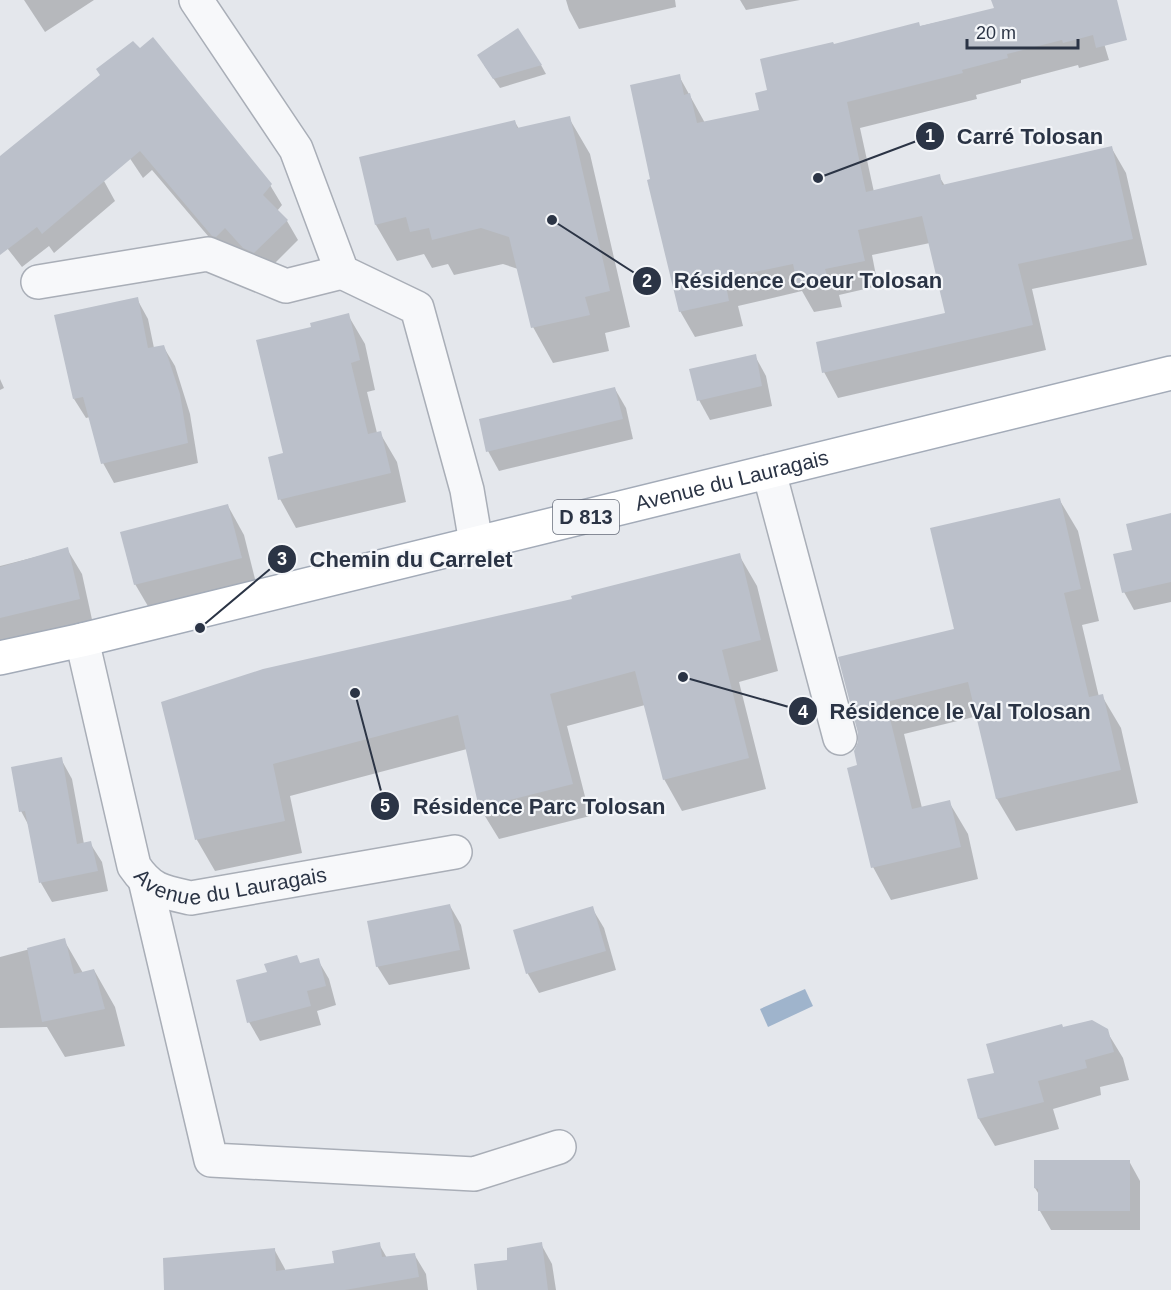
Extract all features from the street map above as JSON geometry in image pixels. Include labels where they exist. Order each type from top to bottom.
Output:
[{"type":"main road","name":"Avenue du Lauragais","points":[[0,658],[82,640],[1171,374]]},
{"type":"street","points":[[196,0],[296,148],[342,272]]},
{"type":"street","points":[[38,282],[208,254],[286,286],[342,272],[417,308],[467,490],[476,543]]},
{"type":"street","points":[[769,472],[840,738]]},
{"type":"street","name":"Avenue du Lauragais","points":[[82,640],[134,867],[146,884],[168,893],[191,898],[455,852]]},
{"type":"street","points":[[146,884],[211,1160],[474,1174],[559,1147]]},
{"type":"water","points":[[805,989],[813,1006],[768,1027],[760,1009]]},
{"type":"building","points":[[991,0],[1117,0],[1127,40],[1096,48],[1093,35],[1063,43],[1062,40],[1007,54],[1008,58],[962,70],[963,73],[847,102],[866,192],[940,174],[942,185],[1112,146],[1133,239],[1018,264],[1033,325],[822,373],[816,342],[945,313],[922,216],[858,230],[865,261],[825,269],[829,281],[798,287],[793,264],[731,277],[725,280],[729,301],[679,312],[647,180],[650,179],[630,85],[680,74],[684,95],[690,93],[697,123],[759,110],[755,93],[767,90],[760,59],[833,42],[834,44],[919,22],[920,26],[994,8]]},
{"type":"building","points":[[518,28],[542,65],[493,79],[477,55]]},
{"type":"building","points":[[153,37],[272,184],[263,195],[288,220],[254,253],[243,248],[225,228],[216,237],[212,236],[140,151],[42,234],[37,227],[0,255],[0,156],[100,75],[96,69],[133,41],[140,48]]},
{"type":"building","points":[[570,116],[610,291],[585,297],[590,315],[531,328],[509,237],[481,228],[432,240],[429,228],[410,232],[406,217],[375,225],[359,157],[515,120],[517,128]]},
{"type":"building","points":[[138,297],[148,348],[164,345],[180,394],[188,443],[101,464],[83,397],[73,399],[54,315]]},
{"type":"building","points":[[349,313],[360,360],[351,363],[368,434],[381,431],[391,473],[278,500],[268,457],[283,453],[256,340],[311,327],[310,323]]},
{"type":"building","points":[[756,354],[762,386],[697,401],[689,369]]},
{"type":"building","points":[[615,387],[623,419],[486,452],[479,419]]},
{"type":"building","points":[[1060,498],[1081,589],[1064,593],[1089,697],[1103,694],[1121,770],[996,799],[968,682],[886,702],[912,809],[950,800],[961,847],[871,868],[847,768],[857,765],[854,751],[858,742],[858,733],[838,657],[954,629],[930,528]]},
{"type":"building","points":[[228,504],[242,558],[134,585],[120,532]]},
{"type":"building","points":[[1171,513],[1171,582],[1122,593],[1113,554],[1132,550],[1126,524]]},
{"type":"building","points":[[68,547],[80,599],[0,618],[0,567]]},
{"type":"building","points":[[740,553],[761,640],[722,650],[749,758],[663,780],[635,671],[550,694],[573,784],[479,808],[458,715],[273,764],[285,821],[195,840],[161,702],[263,669],[572,599],[571,596]]},
{"type":"building","points":[[62,757],[77,844],[91,841],[98,871],[39,883],[25,811],[19,812],[11,767]]},
{"type":"building","points":[[450,904],[460,950],[376,967],[367,921]]},
{"type":"building","points":[[593,906],[606,951],[526,974],[513,930]]},
{"type":"building","points":[[65,938],[74,974],[94,969],[105,1009],[42,1022],[27,948]]},
{"type":"building","points":[[297,955],[300,963],[319,958],[326,986],[307,991],[311,1006],[247,1023],[236,980],[267,972],[264,964]]},
{"type":"building","points":[[1092,1020],[1108,1029],[1114,1052],[1085,1060],[1087,1068],[1038,1081],[1044,1102],[978,1119],[967,1079],[994,1073],[986,1044],[1062,1024],[1063,1027]]},
{"type":"building","points":[[1034,1160],[1130,1160],[1130,1211],[1038,1211],[1038,1189],[1034,1188]]},
{"type":"building","points":[[380,1242],[382,1257],[415,1253],[419,1277],[345,1290],[164,1290],[163,1258],[275,1248],[276,1271],[334,1263],[332,1251]]},
{"type":"building","points":[[542,1242],[548,1290],[477,1290],[474,1264],[507,1260],[507,1248]]},
{"type":"place","name":"Carré Tolosan","points":[[818,178]]},
{"type":"place","name":"Résidence Coeur Tolosan","points":[[552,220]]},
{"type":"place","name":"Chemin du Carrelet","points":[[200,628]]},
{"type":"place","name":"Résidence le Val Tolosan","points":[[683,677]]},
{"type":"place","name":"Résidence Parc Tolosan","points":[[355,693]]}]
